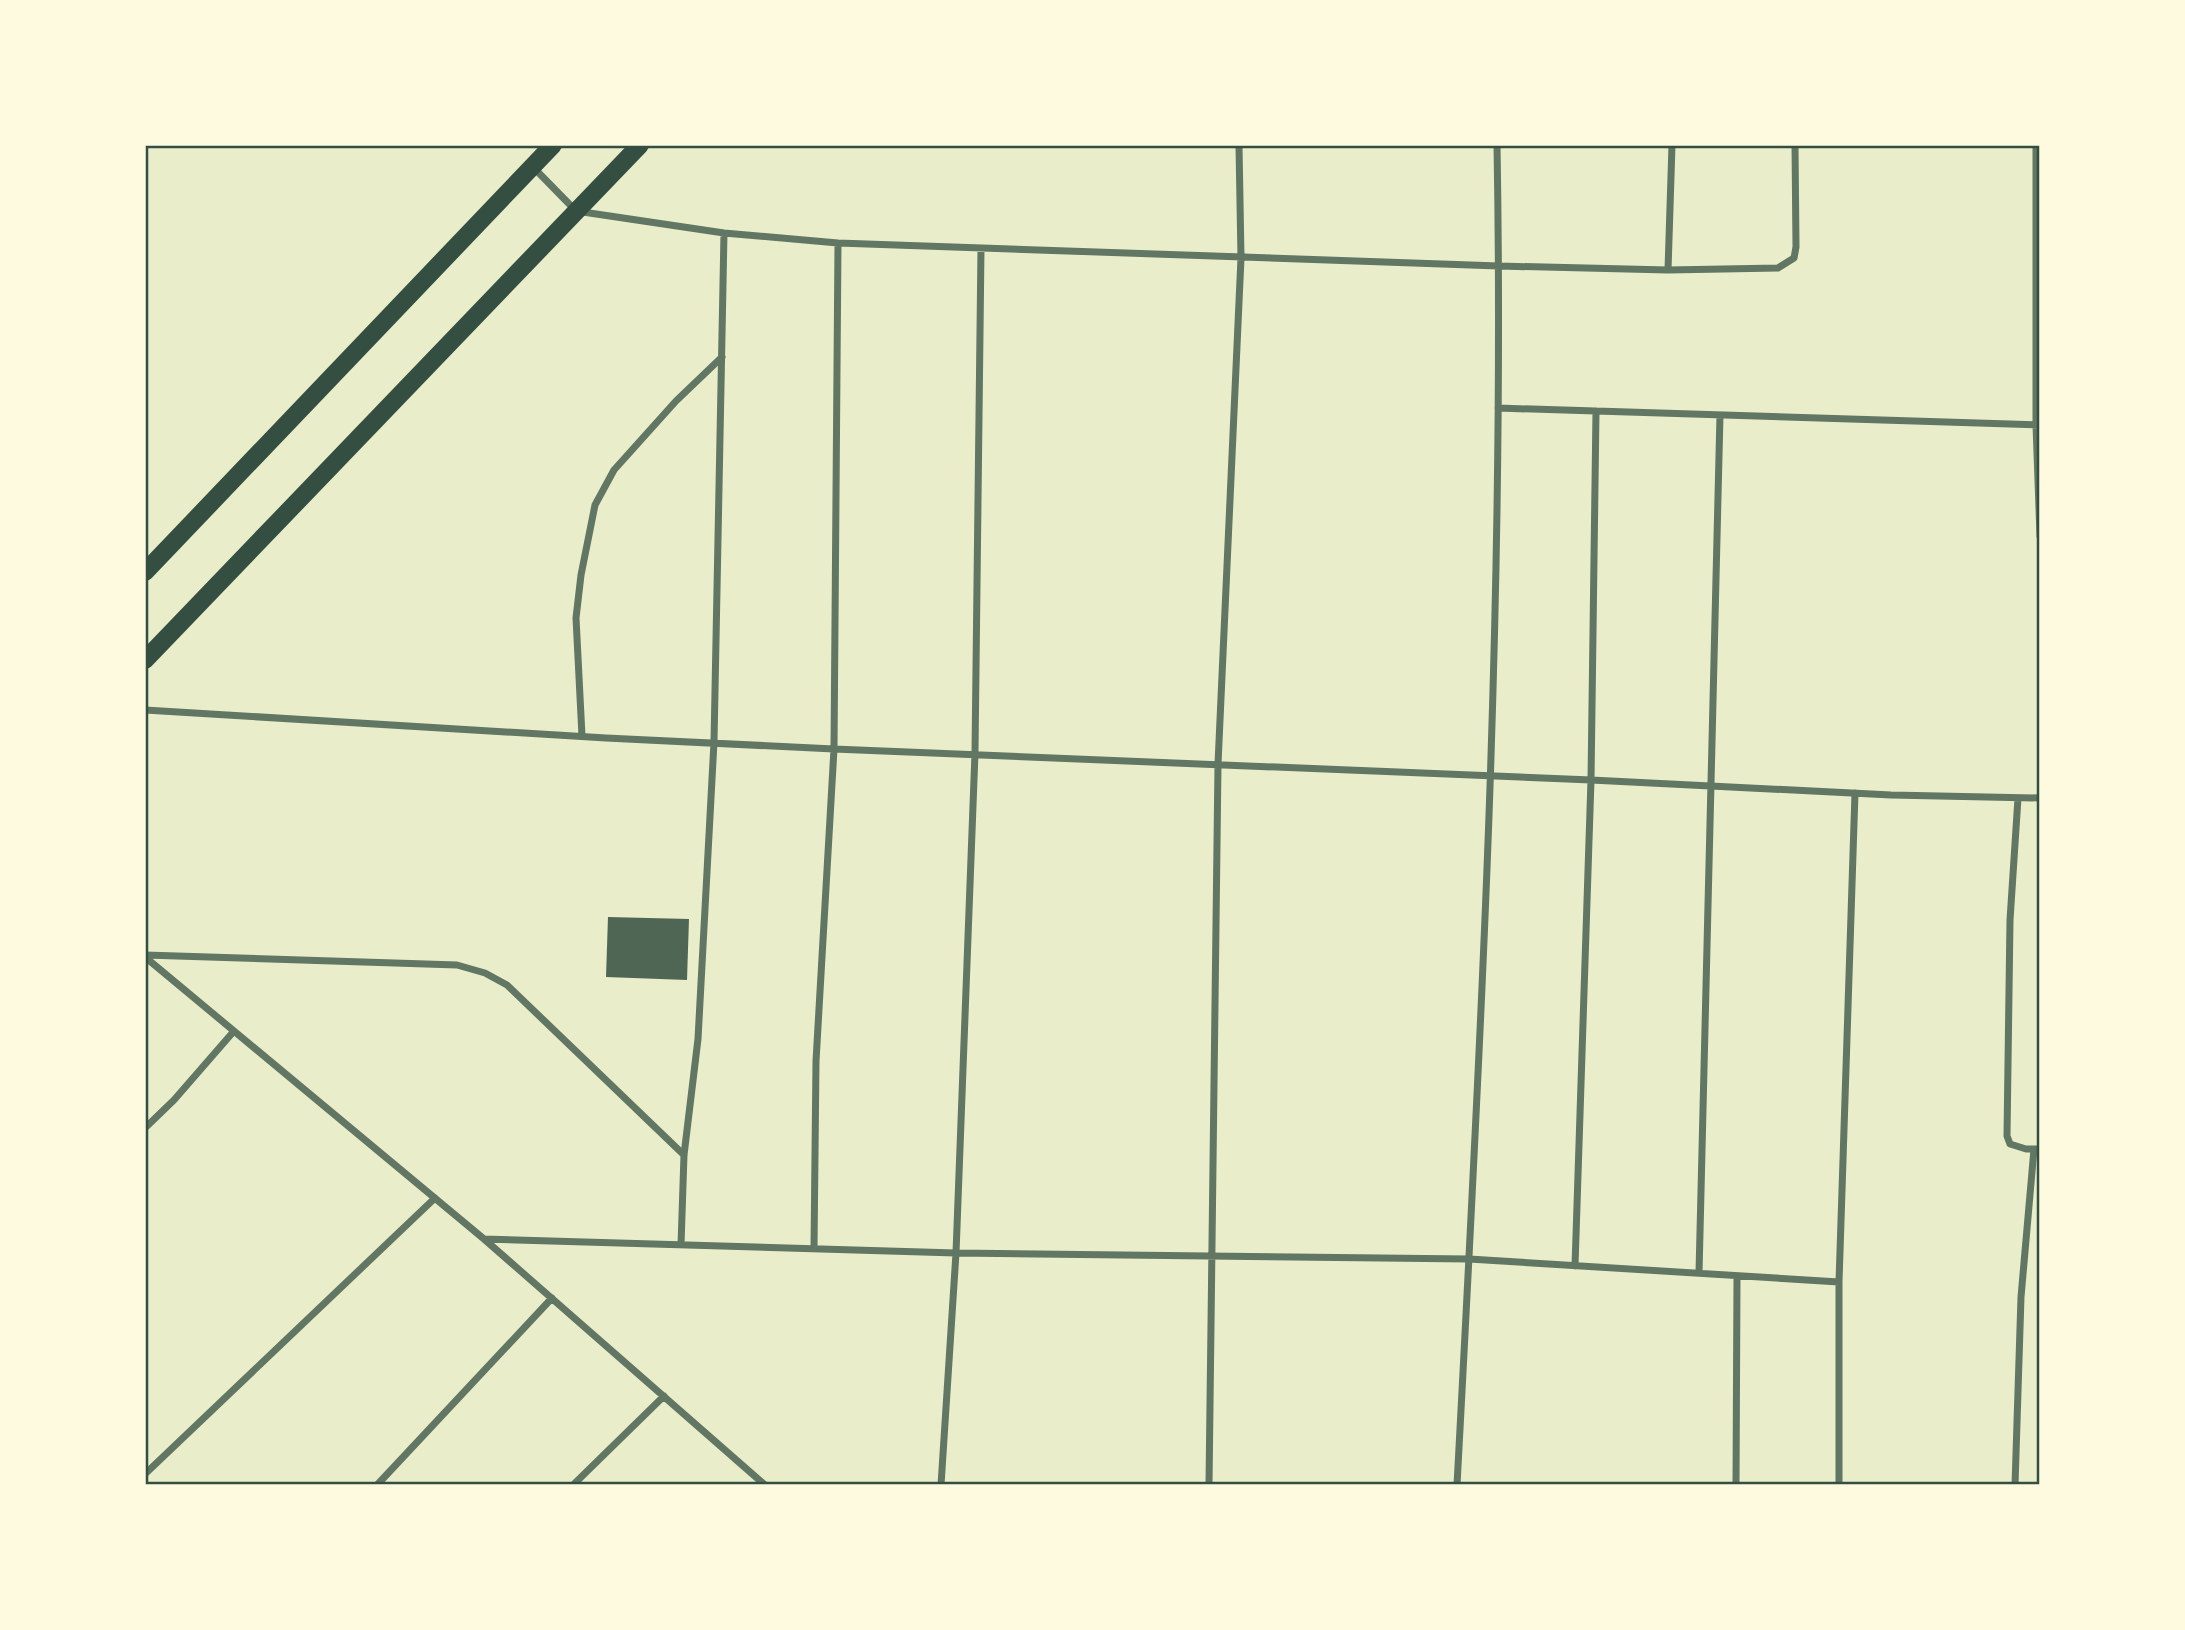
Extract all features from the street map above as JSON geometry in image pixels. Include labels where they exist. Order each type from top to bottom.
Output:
[{"type":"main road","points":[[145,572],[553,145]]},
{"type":"main road","points":[[145,660],[640,145]]},
{"type":"street","points":[[1209,1485],[1218,764],[1241,258],[1239,145]]},
{"type":"street","points":[[1457,1485],[1491,775],[1498,408],[1497,145]]},
{"type":"street","points":[[1668,270],[1672,145]]},
{"type":"street","points":[[532,167],[576,211],[724,233],[838,243],[1668,270],[1779,268],[1794,258],[1796,145]]},
{"type":"street","points":[[2036,145],[2040,536]]},
{"type":"street","points":[[681,1245],[684,1155],[698,1039],[714,742],[724,233]]},
{"type":"street","points":[[814,1248],[816,1061],[834,749],[838,243]]},
{"type":"street","points":[[941,1485],[957,1253],[975,753],[981,248]]},
{"type":"street","points":[[582,736],[576,618],[581,575],[595,505],[614,470],[676,401],[722,358]]},
{"type":"street","points":[[1498,408],[2038,425]]},
{"type":"street","points":[[1575,1266],[1591,780],[1596,411]]},
{"type":"street","points":[[1699,1273],[1720,415]]},
{"type":"street","points":[[145,710],[834,749],[1491,775],[1855,793],[2040,798]]},
{"type":"street","points":[[1839,1485],[1839,1282],[1855,793]]},
{"type":"street","points":[[2015,1485],[2021,1297],[2037,1149],[2010,1144],[2007,1136],[2010,920],[2018,798]]},
{"type":"street","points":[[145,956],[457,965],[485,973],[507,985],[684,1155]]},
{"type":"street","points":[[145,956],[484,1238],[765,1485]]},
{"type":"street","points":[[145,1128],[174,1100],[233,1031]]},
{"type":"street","points":[[145,1474],[435,1198]]},
{"type":"street","points":[[484,1238],[957,1253],[1469,1259],[1839,1282]]},
{"type":"street","points":[[1736,1485],[1737,1276]]},
{"type":"street","points":[[377,1485],[552,1298]]},
{"type":"street","points":[[573,1485],[664,1396]]},
{"type":"building","points":[[608,917],[689,919],[687,980],[606,977]]}]
